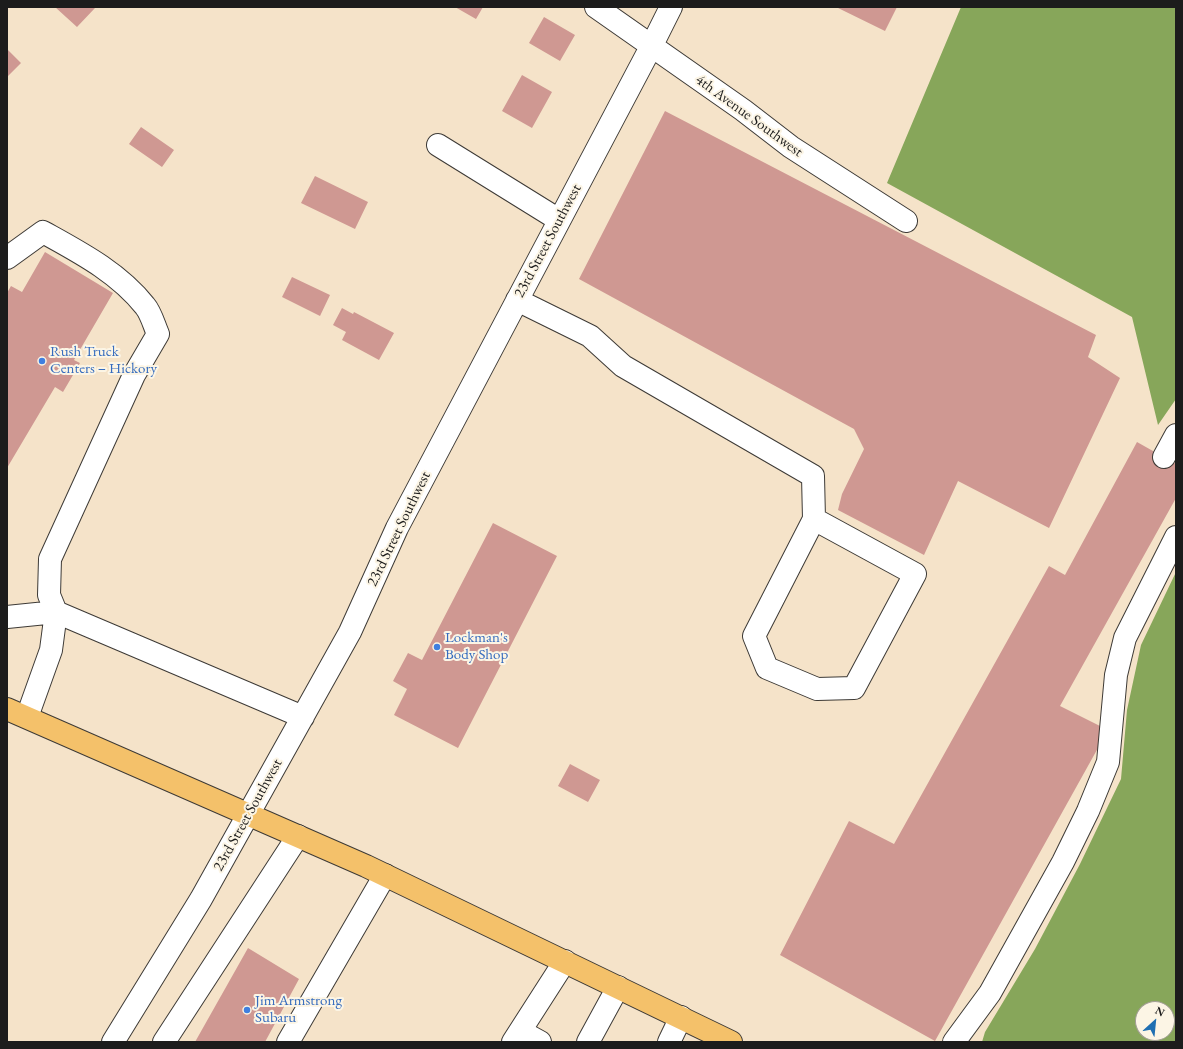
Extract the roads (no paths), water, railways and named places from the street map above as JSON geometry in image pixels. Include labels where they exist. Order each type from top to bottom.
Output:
[{"type":"main road","points":[[7,709],[385,875],[731,1042]]},
{"type":"street","name":"4th Avenue Southwest","points":[[596,7],[652,45],[791,147],[906,221]]},
{"type":"street","name":"23rd Street Southwest","points":[[113,1042],[201,899],[350,632],[397,528],[671,7]]},
{"type":"street","points":[[438,144],[559,220]]},
{"type":"street","points":[[7,258],[43,232],[120,279],[146,307],[158,334],[134,375],[50,559],[49,595],[56,612],[51,650],[27,717]]},
{"type":"street","points":[[517,300],[590,336],[623,366],[813,476],[814,519],[754,636],[767,668],[817,689],[854,688],[915,574],[814,519]]},
{"type":"street","points":[[1164,457],[1176,435]]},
{"type":"street","points":[[954,1042],[990,993],[1063,862],[1088,811],[1108,762],[1116,676],[1125,638],[1176,537]]},
{"type":"street","points":[[7,617],[56,612],[303,717]]},
{"type":"street","points":[[164,1042],[298,836]]},
{"type":"street","points":[[288,1042],[385,875]]},
{"type":"street","points":[[540,1042],[516,1037],[565,961]]},
{"type":"street","points":[[588,1042],[618,987]]},
{"type":"street","points":[[669,1042],[681,1017]]},
{"type":"place","name":"Rush Truck Centers – Hickory","points":[[42,361]]},
{"type":"place","name":"Lockman's Body Shop","points":[[437,647]]},
{"type":"place","name":"Jim Armstrong Subaru","points":[[247,1010]]}]
